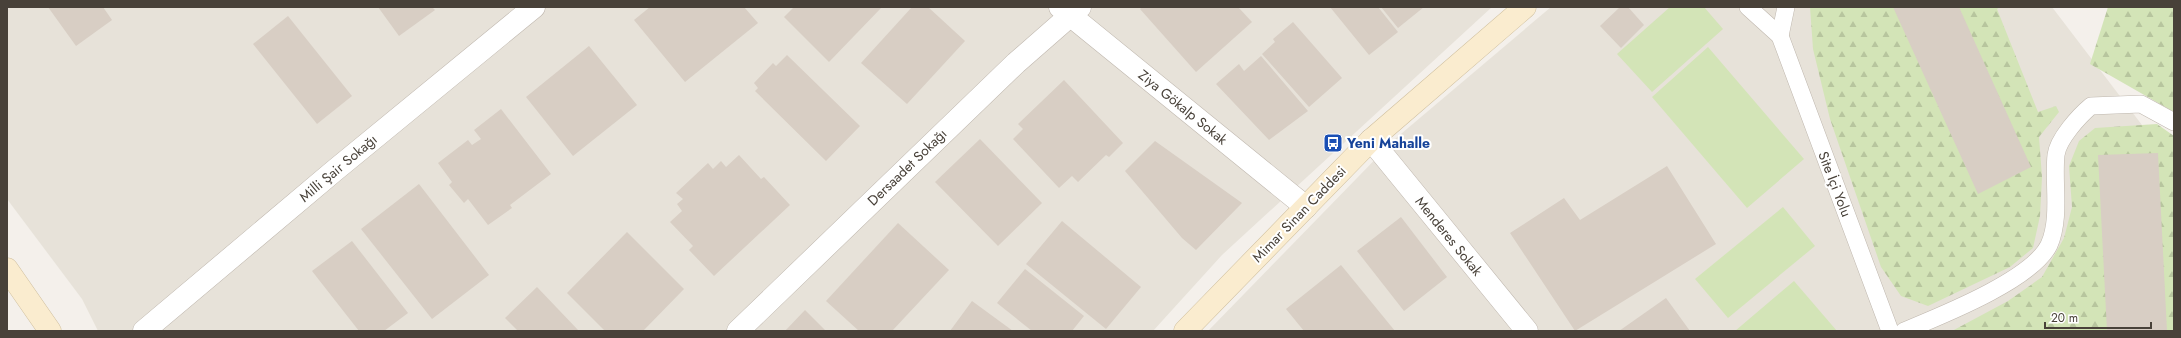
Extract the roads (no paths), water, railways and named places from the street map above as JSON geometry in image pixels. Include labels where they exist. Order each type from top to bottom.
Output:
[{"type":"main road","name":"Mimar Sinan Caddesi","points":[[1185,331],[1371,140],[1525,7]]},
{"type":"main road","points":[[7,269],[50,331]]},
{"type":"street","name":"Milli Şair Sokağı","points":[[144,331],[334,170],[534,7]]},
{"type":"street","name":"Ziya Gökalp Sokak","points":[[1070,9],[1306,207]]},
{"type":"street","name":"Dersaadet Sokağı","points":[[738,331],[1070,9]]},
{"type":"street","name":"Menderes Sokak","points":[[1371,140],[1527,331]]},
{"type":"lane","points":[[1748,7],[1780,36]]},
{"type":"lane","points":[[1780,36],[1786,7]]},
{"type":"lane","name":"Site İçi Yolu","points":[[1780,36],[1890,331]]},
{"type":"lane","points":[[1904,331],[1966,305],[2029,268],[2048,245],[2055,216],[2056,153],[2075,120],[2090,106],[2141,104],[2174,122]]},
{"type":"place","name":"Yeni Mahalle","points":[[1333,143]]}]
